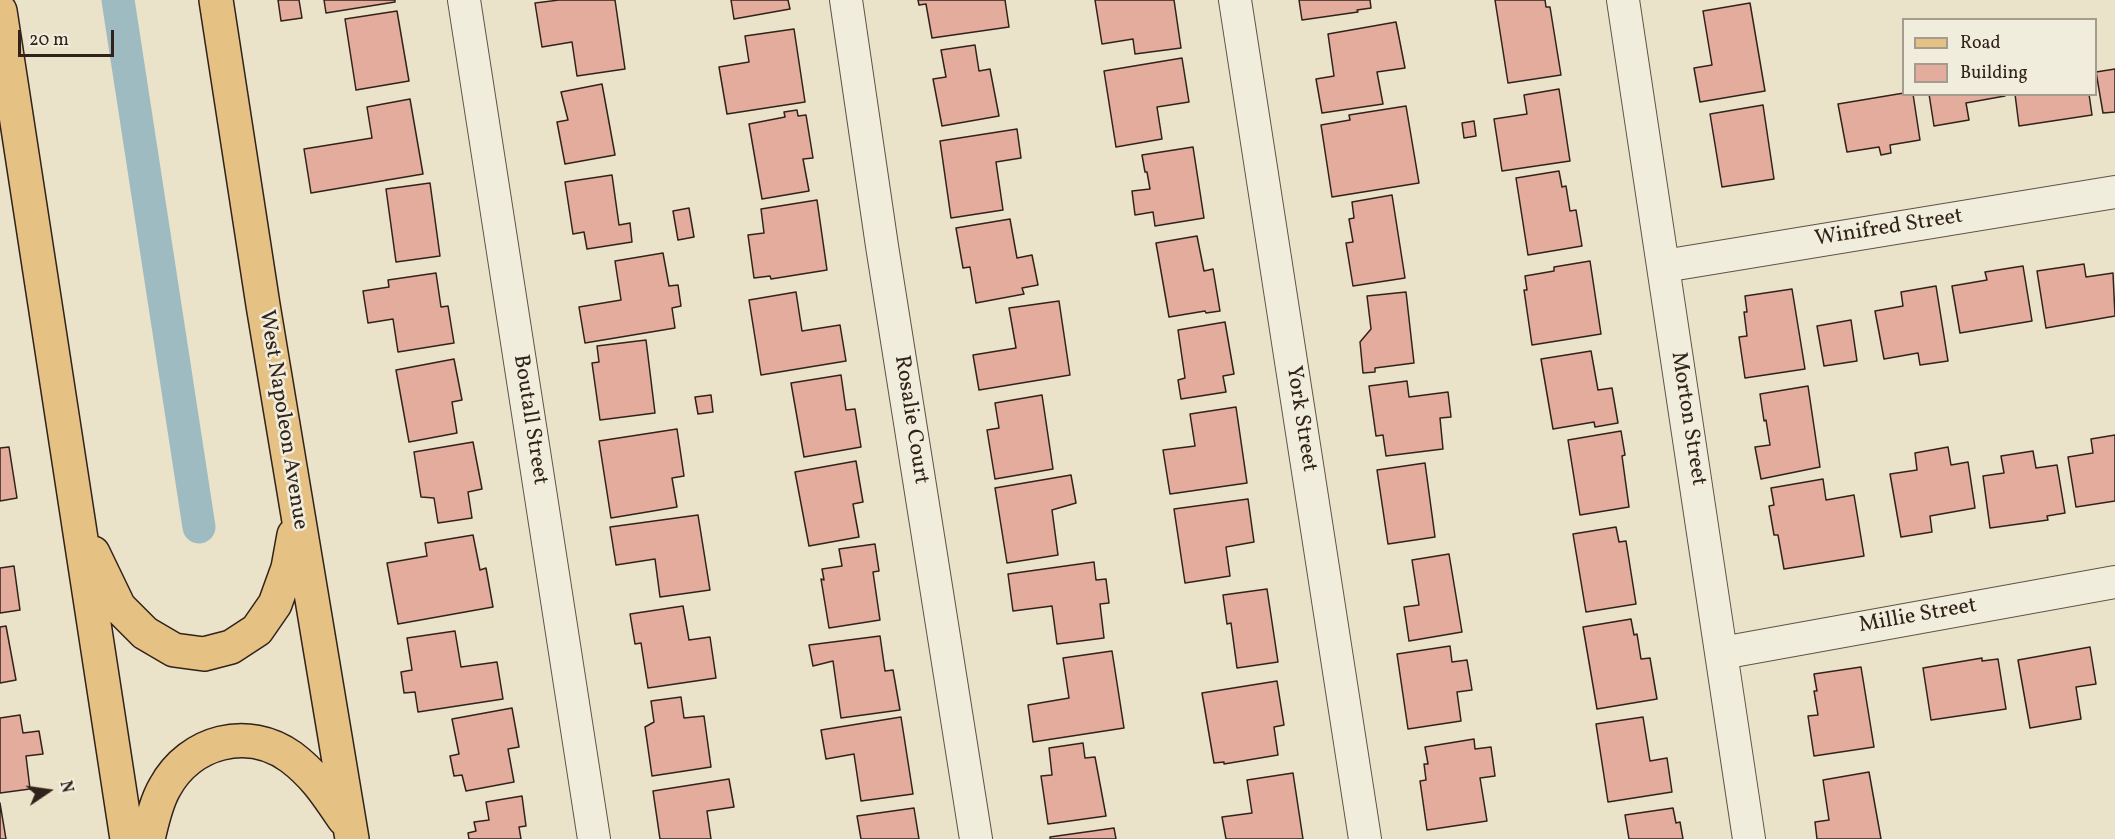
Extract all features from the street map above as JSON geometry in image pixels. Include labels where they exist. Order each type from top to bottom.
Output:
[{"type":"main road","name":"West Napoleon Avenue","points":[[216,0],[351,833]]},
{"type":"main road","points":[[0,11],[127,839]]},
{"type":"main road","points":[[78,522],[119,607],[145,633],[174,650],[204,654],[231,647],[258,630],[274,604],[288,568],[298,515]]},
{"type":"main road","points":[[148,839],[165,787],[182,764],[208,746],[233,740],[261,742],[289,756],[318,780],[351,833]]},
{"type":"street","name":"Boutall Street","points":[[464,0],[594,839]]},
{"type":"street","name":"Rosalie Court","points":[[846,0],[884,258],[976,839]]},
{"type":"street","name":"York Street","points":[[1235,0],[1365,839]]},
{"type":"street","name":"Morton Street","points":[[1623,0],[1749,839]]},
{"type":"street","name":"Winifred Street","points":[[1664,266],[2115,192]]},
{"type":"street","name":"Millie Street","points":[[1722,653],[2115,582]]},
{"type":"building","points":[[278,0],[299,0],[302,18],[281,21]]},
{"type":"building","points":[[324,0],[395,0],[395,2],[326,13]]},
{"type":"building","points":[[559,0],[615,0],[625,69],[577,76],[572,42],[542,47],[535,3]]},
{"type":"building","points":[[731,0],[788,0],[790,9],[734,19]]},
{"type":"building","points":[[918,0],[1005,0],[1009,27],[932,38],[926,4],[919,5]]},
{"type":"building","points":[[1095,0],[1174,0],[1181,48],[1135,54],[1133,39],[1102,44]]},
{"type":"building","points":[[1299,0],[1370,0],[1371,8],[1302,20]]},
{"type":"building","points":[[1495,0],[1545,0],[1546,7],[1550,7],[1561,75],[1508,83]]},
{"type":"building","points":[[1750,3],[1765,91],[1700,102],[1694,68],[1712,65],[1703,11]]},
{"type":"building","points":[[397,11],[409,81],[356,90],[345,19]]},
{"type":"building","points":[[1396,22],[1405,68],[1377,72],[1383,104],[1322,113],[1316,79],[1334,76],[1328,34]]},
{"type":"building","points":[[794,29],[805,102],[727,114],[719,67],[749,62],[745,36]]},
{"type":"building","points":[[975,45],[979,71],[990,69],[999,116],[942,126],[933,79],[946,77],[941,50]]},
{"type":"building","points":[[1182,58],[1189,102],[1157,107],[1162,139],[1116,147],[1104,71]]},
{"type":"building","points":[[2115,69],[2115,112],[2103,113],[2097,72]]},
{"type":"building","points":[[602,84],[615,155],[565,164],[557,122],[568,120],[561,92]]},
{"type":"building","points":[[1559,89],[1570,161],[1502,171],[1494,119],[1527,114],[1524,95]]},
{"type":"building","points":[[1902,93],[1902,96],[1913,96],[1920,140],[1890,145],[1891,153],[1881,155],[1879,147],[1847,152],[1838,104]]},
{"type":"building","points":[[1929,96],[2005,96],[1966,103],[1969,120],[1934,126]]},
{"type":"building","points":[[2015,96],[2089,96],[2092,115],[2019,126]]},
{"type":"building","points":[[410,99],[423,174],[311,193],[304,149],[372,138],[367,107]]},
{"type":"building","points":[[1763,105],[1774,179],[1722,187],[1710,114]]},
{"type":"building","points":[[1406,106],[1419,183],[1332,197],[1321,125],[1350,120],[1349,115]]},
{"type":"building","points":[[797,110],[798,116],[806,115],[813,158],[803,159],[809,191],[762,199],[749,124],[785,117],[784,112]]},
{"type":"building","points":[[1474,121],[1476,136],[1464,138],[1462,123]]},
{"type":"building","points":[[1017,129],[1021,158],[996,162],[1003,210],[951,218],[940,141]]},
{"type":"building","points":[[1193,147],[1204,218],[1155,226],[1153,212],[1135,215],[1132,191],[1150,189],[1142,155]]},
{"type":"building","points":[[1559,171],[1562,187],[1566,186],[1570,211],[1576,210],[1582,246],[1528,255],[1516,178]]},
{"type":"building","points":[[612,175],[619,225],[630,223],[632,242],[587,249],[584,232],[573,234],[565,182]]},
{"type":"building","points":[[430,183],[440,256],[396,262],[386,189]]},
{"type":"building","points":[[1392,195],[1405,278],[1353,286],[1346,243],[1353,242],[1349,219],[1354,218],[1352,202]]},
{"type":"building","points":[[817,200],[827,270],[771,279],[770,276],[754,278],[748,235],[764,233],[761,209]]},
{"type":"building","points":[[689,208],[694,237],[678,240],[673,211]]},
{"type":"building","points":[[1010,219],[1017,258],[1032,255],[1038,285],[1022,288],[1024,294],[976,303],[970,267],[963,268],[956,228]]},
{"type":"building","points":[[1197,236],[1204,271],[1213,269],[1220,311],[1169,317],[1156,243]]},
{"type":"building","points":[[663,253],[669,286],[678,285],[681,306],[672,308],[675,328],[585,343],[579,307],[621,300],[615,261]]},
{"type":"building","points":[[1590,261],[1601,334],[1532,345],[1524,290],[1527,290],[1525,276],[1554,271],[1554,267]]},
{"type":"building","points":[[2084,264],[2086,277],[2113,273],[2115,316],[2046,328],[2037,271]]},
{"type":"building","points":[[2023,266],[2032,321],[1960,333],[1952,286],[1987,280],[1985,272]]},
{"type":"building","points":[[436,273],[441,307],[448,306],[454,343],[398,352],[393,319],[368,323],[363,291],[389,287],[388,280]]},
{"type":"building","points":[[1936,286],[1948,361],[1920,365],[1918,353],[1884,359],[1875,311],[1903,306],[1901,292]]},
{"type":"building","points":[[1792,289],[1805,369],[1745,378],[1739,337],[1747,336],[1745,296]]},
{"type":"building","points":[[796,292],[802,331],[840,325],[846,361],[761,375],[749,300]]},
{"type":"building","points":[[1406,292],[1414,363],[1375,368],[1375,372],[1363,373],[1360,342],[1371,329],[1367,296]]},
{"type":"building","points":[[1059,301],[1070,375],[979,390],[973,355],[1016,348],[1009,308]]},
{"type":"building","points":[[1851,320],[1857,361],[1824,366],[1817,326]]},
{"type":"building","points":[[1225,322],[1234,374],[1223,376],[1226,392],[1181,399],[1178,380],[1185,378],[1178,330]]},
{"type":"building","points":[[646,340],[655,413],[600,420],[592,363],[599,362],[597,346]]},
{"type":"building","points":[[1591,351],[1598,390],[1612,388],[1618,423],[1595,427],[1594,422],[1553,429],[1541,359]]},
{"type":"building","points":[[454,359],[462,400],[452,402],[457,433],[409,442],[396,370]]},
{"type":"building","points":[[841,375],[846,410],[855,409],[861,447],[804,457],[791,383]]},
{"type":"building","points":[[1407,381],[1409,397],[1448,392],[1451,417],[1440,418],[1443,449],[1386,456],[1383,435],[1376,436],[1369,386]]},
{"type":"building","points":[[1808,386],[1820,467],[1761,479],[1755,447],[1770,445],[1760,394]]},
{"type":"building","points":[[711,395],[713,412],[698,414],[695,397]]},
{"type":"building","points":[[1042,395],[1053,469],[995,479],[987,430],[999,428],[995,403]]},
{"type":"building","points":[[1236,407],[1247,483],[1170,494],[1163,450],[1195,446],[1190,414]]},
{"type":"building","points":[[677,429],[684,476],[672,478],[677,507],[611,518],[599,441]]},
{"type":"building","points":[[1621,431],[1629,507],[1580,515],[1568,440]]},
{"type":"building","points":[[2115,435],[2115,501],[2076,507],[2068,457],[2093,453],[2091,439]]},
{"type":"building","points":[[473,442],[482,489],[468,492],[472,518],[438,523],[434,498],[421,497],[414,452]]},
{"type":"building","points":[[9,447],[17,498],[0,501],[0,448]]},
{"type":"building","points":[[1948,447],[1951,465],[1968,462],[1975,508],[1930,516],[1932,532],[1901,537],[1890,474],[1917,470],[1915,453]]},
{"type":"building","points":[[2033,451],[2036,468],[2057,465],[2065,513],[2047,516],[2048,520],[1990,528],[1983,476],[2004,473],[2001,456]]},
{"type":"building","points":[[856,461],[863,502],[853,504],[859,537],[809,546],[795,472]]},
{"type":"building","points":[[1425,463],[1435,537],[1388,544],[1377,470]]},
{"type":"building","points":[[1071,475],[1076,503],[1052,510],[1058,555],[1007,563],[995,488]]},
{"type":"building","points":[[1823,479],[1826,500],[1854,495],[1864,556],[1784,569],[1778,535],[1774,535],[1769,506],[1774,505],[1771,488]]},
{"type":"building","points":[[1248,499],[1254,542],[1226,547],[1230,576],[1185,583],[1174,509]]},
{"type":"building","points":[[698,515],[710,590],[660,597],[655,559],[616,565],[610,527]]},
{"type":"building","points":[[1616,527],[1619,542],[1626,541],[1636,604],[1586,612],[1573,534]]},
{"type":"building","points":[[473,535],[480,570],[486,568],[493,607],[398,624],[387,563],[427,556],[425,543]]},
{"type":"building","points":[[875,544],[879,571],[873,572],[880,620],[829,628],[821,579],[824,580],[822,569],[842,566],[839,549]]},
{"type":"building","points":[[1449,554],[1462,632],[1409,641],[1404,607],[1419,605],[1412,560]]},
{"type":"building","points":[[1094,562],[1096,580],[1106,579],[1109,603],[1100,604],[1104,638],[1057,644],[1052,606],[1013,611],[1008,574]]},
{"type":"building","points":[[14,566],[20,610],[0,613],[0,568]]},
{"type":"building","points":[[1267,589],[1278,662],[1237,668],[1231,623],[1227,624],[1223,595]]},
{"type":"building","points":[[683,606],[689,640],[710,637],[716,678],[648,688],[641,643],[635,644],[630,614]]},
{"type":"building","points":[[1631,619],[1634,635],[1637,634],[1641,659],[1650,658],[1657,699],[1597,709],[1583,627]]},
{"type":"building","points":[[6,626],[16,680],[0,683],[0,627]]},
{"type":"building","points":[[455,631],[461,667],[497,662],[503,699],[418,712],[415,692],[404,693],[401,672],[412,670],[407,638]]},
{"type":"building","points":[[880,636],[885,671],[893,670],[900,710],[841,718],[833,661],[813,666],[809,645]]},
{"type":"building","points":[[1450,646],[1452,662],[1467,660],[1472,690],[1457,692],[1461,721],[1408,729],[1397,654]]},
{"type":"building","points":[[2090,647],[2096,684],[2076,687],[2081,719],[2030,728],[2018,660]]},
{"type":"building","points":[[1112,651],[1124,728],[1033,742],[1028,705],[1069,698],[1063,658]]},
{"type":"building","points":[[1982,658],[1982,661],[1998,659],[2006,709],[1931,720],[1923,668]]},
{"type":"building","points":[[1861,667],[1874,747],[1814,756],[1808,716],[1818,715],[1814,674]]},
{"type":"building","points":[[1277,681],[1284,725],[1274,727],[1278,755],[1224,764],[1224,762],[1214,763],[1202,693]]},
{"type":"building","points":[[681,697],[684,718],[704,716],[711,767],[652,776],[645,727],[654,722],[651,701]]},
{"type":"building","points":[[512,708],[519,747],[508,749],[514,782],[466,791],[462,775],[454,776],[450,756],[459,754],[452,719]]},
{"type":"building","points":[[20,715],[23,733],[39,731],[43,754],[26,756],[30,789],[0,793],[0,718]]},
{"type":"building","points":[[901,717],[913,794],[861,801],[854,754],[826,759],[821,730]]},
{"type":"building","points":[[1643,717],[1650,761],[1667,758],[1672,792],[1608,802],[1596,724]]},
{"type":"building","points":[[1474,739],[1475,749],[1491,747],[1495,776],[1480,778],[1487,821],[1427,830],[1420,781],[1426,780],[1424,764],[1428,764],[1425,747]]},
{"type":"building","points":[[1083,743],[1085,758],[1095,757],[1106,816],[1048,824],[1041,776],[1052,775],[1049,748]]},
{"type":"building","points":[[1869,772],[1881,839],[1817,839],[1815,822],[1829,820],[1823,780]]},
{"type":"building","points":[[1293,773],[1303,839],[1226,839],[1222,817],[1252,813],[1247,780]]},
{"type":"building","points":[[729,779],[734,807],[707,811],[711,839],[660,839],[653,791]]},
{"type":"building","points":[[522,796],[526,826],[519,827],[521,839],[469,839],[468,833],[476,831],[474,822],[489,820],[486,802]]},
{"type":"building","points":[[0,803],[6,839],[0,839]]},
{"type":"building","points":[[914,808],[919,839],[861,839],[857,816]]},
{"type":"building","points":[[1673,808],[1676,823],[1680,822],[1683,839],[1629,839],[1625,815]]},
{"type":"building","points":[[1114,828],[1116,839],[1050,839],[1050,837]]},
{"type":"waterway","points":[[118,0],[199,527]]}]
